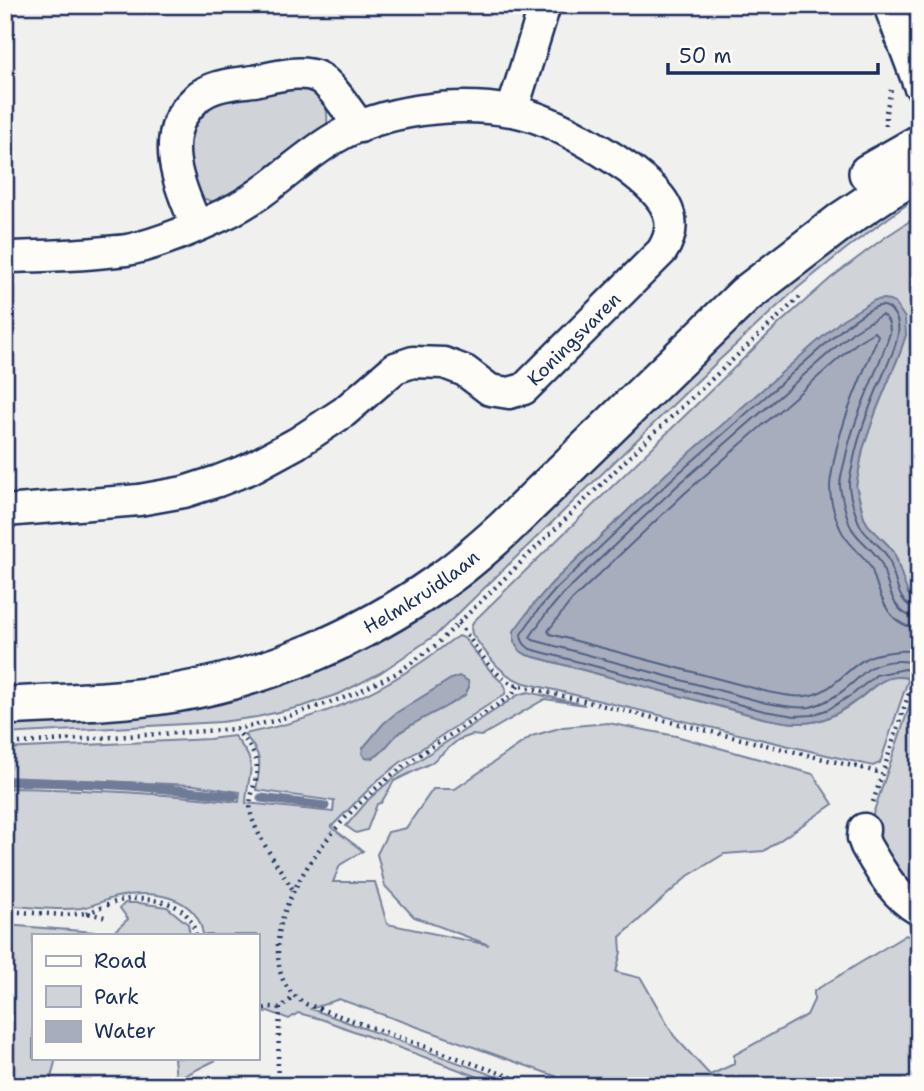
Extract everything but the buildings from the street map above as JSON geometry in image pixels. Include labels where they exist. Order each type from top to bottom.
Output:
[{"type":"street","points":[[512,111],[545,5]]},
{"type":"street","points":[[889,5],[919,85]]},
{"type":"street","points":[[197,226],[178,179],[173,149],[175,129],[185,109],[202,93],[224,86],[296,73],[318,77],[332,89],[360,127]]},
{"type":"street","name":"Koningsvaren","points":[[5,257],[82,255],[132,249],[197,226],[254,198],[338,136],[390,116],[464,107],[512,111],[550,125],[603,151],[642,179],[661,199],[670,212],[671,228],[669,240],[662,251],[524,389],[509,393],[490,390],[464,371],[444,363],[413,362],[395,368],[344,412],[297,443],[249,469],[184,492],[139,500],[5,511]]},
{"type":"street","name":"Helmkruidlaan","points":[[745,295],[791,231],[813,211],[863,176],[919,144]]},
{"type":"street","name":"Helmkruidlaan","points":[[5,706],[132,698],[199,688],[273,668],[315,653],[376,623],[447,577],[504,530],[745,295],[844,220],[919,172]]},
{"type":"street","points":[[864,830],[866,846],[898,895],[919,910]]},
{"type":"path","points":[[459,623],[499,676],[518,686],[882,773],[919,663]]},
{"type":"path","points":[[518,686],[512,695],[405,765],[374,789],[348,816],[312,858],[293,891],[281,922],[278,953],[285,985],[294,997],[306,1004],[536,1086]]},
{"type":"path","points":[[236,729],[256,759],[251,797],[252,817],[293,891]]},
{"type":"path","points":[[5,911],[64,915],[87,913],[124,900],[142,899],[173,905],[186,913],[197,934]]},
{"type":"path","points":[[87,913],[105,917]]},
{"type":"path","points":[[259,1010],[280,1008],[294,997]]},
{"type":"path","points":[[277,1086],[280,1008]]},
{"type":"green space","points":[[307,86],[324,103],[327,126],[224,202],[199,197],[191,188],[187,126],[208,102]]},
{"type":"green space","points":[[911,195],[906,205],[794,291],[714,365],[437,634],[380,673],[341,693],[304,706],[257,717],[221,722],[5,734],[5,718],[322,662],[759,300]]},
{"type":"green space","points":[[919,215],[919,604],[908,594],[897,559],[864,518],[856,485],[863,449],[900,353],[667,473],[552,583],[514,632],[514,641],[519,650],[527,655],[763,718],[787,722],[818,721],[846,708],[885,680],[909,677],[880,763],[873,766],[525,683],[501,670],[472,634],[473,622],[780,323],[831,278]]},
{"type":"green space","points":[[459,636],[464,638],[504,684],[505,694],[401,762],[378,780],[331,827],[363,851],[340,865],[333,882],[375,882],[387,924],[489,945],[414,917],[385,886],[377,854],[388,832],[406,828],[433,789],[455,789],[532,736],[563,727],[608,723],[676,736],[813,774],[833,804],[764,851],[724,854],[688,876],[620,937],[621,952],[616,972],[641,978],[674,1036],[710,1075],[734,1064],[734,1055],[807,1015],[814,1000],[814,991],[906,935],[919,940],[919,1086],[583,1086],[339,999],[311,1009],[522,1086],[503,1086],[321,1019],[298,1013],[289,1019],[268,1011],[259,1014],[259,934],[203,934],[192,911],[170,898],[130,895],[72,909],[5,905],[5,788],[122,792],[239,802],[240,792],[194,785],[5,777],[5,749],[234,736],[250,762],[246,803],[333,812],[334,801],[256,790],[259,760],[255,748],[244,734],[301,720],[354,700],[405,673]]},
{"type":"green space","points":[[918,681],[919,899],[883,855],[872,817]]},
{"type":"green space","points":[[528,692],[585,705],[545,699],[481,736],[472,735],[458,740],[431,763],[394,781],[381,803],[377,804],[367,830],[356,833],[346,826],[369,799],[410,766],[518,695]]},
{"type":"green space","points":[[125,903],[167,907],[188,924],[190,934],[114,934],[128,919],[120,908]]},
{"type":"green space","points":[[5,925],[94,932],[32,934],[32,1060],[56,1060],[49,1086],[5,1086]]},
{"type":"green space","points":[[174,1060],[216,1060],[176,1080]]},
{"type":"water","points":[[885,299],[895,303],[905,318],[906,335],[863,449],[856,486],[864,518],[894,552],[908,594],[919,604],[919,681],[900,677],[887,679],[850,706],[831,716],[818,721],[793,723],[763,718],[527,655],[519,650],[514,641],[514,631],[552,583],[667,473],[843,319],[875,300]]},
{"type":"water","points":[[459,676],[468,681],[469,687],[465,695],[406,728],[375,757],[365,758],[363,748],[383,724],[396,713]]},
{"type":"waterway","points":[[5,782],[120,785],[235,796]]},
{"type":"waterway","points":[[261,798],[325,806]]}]
